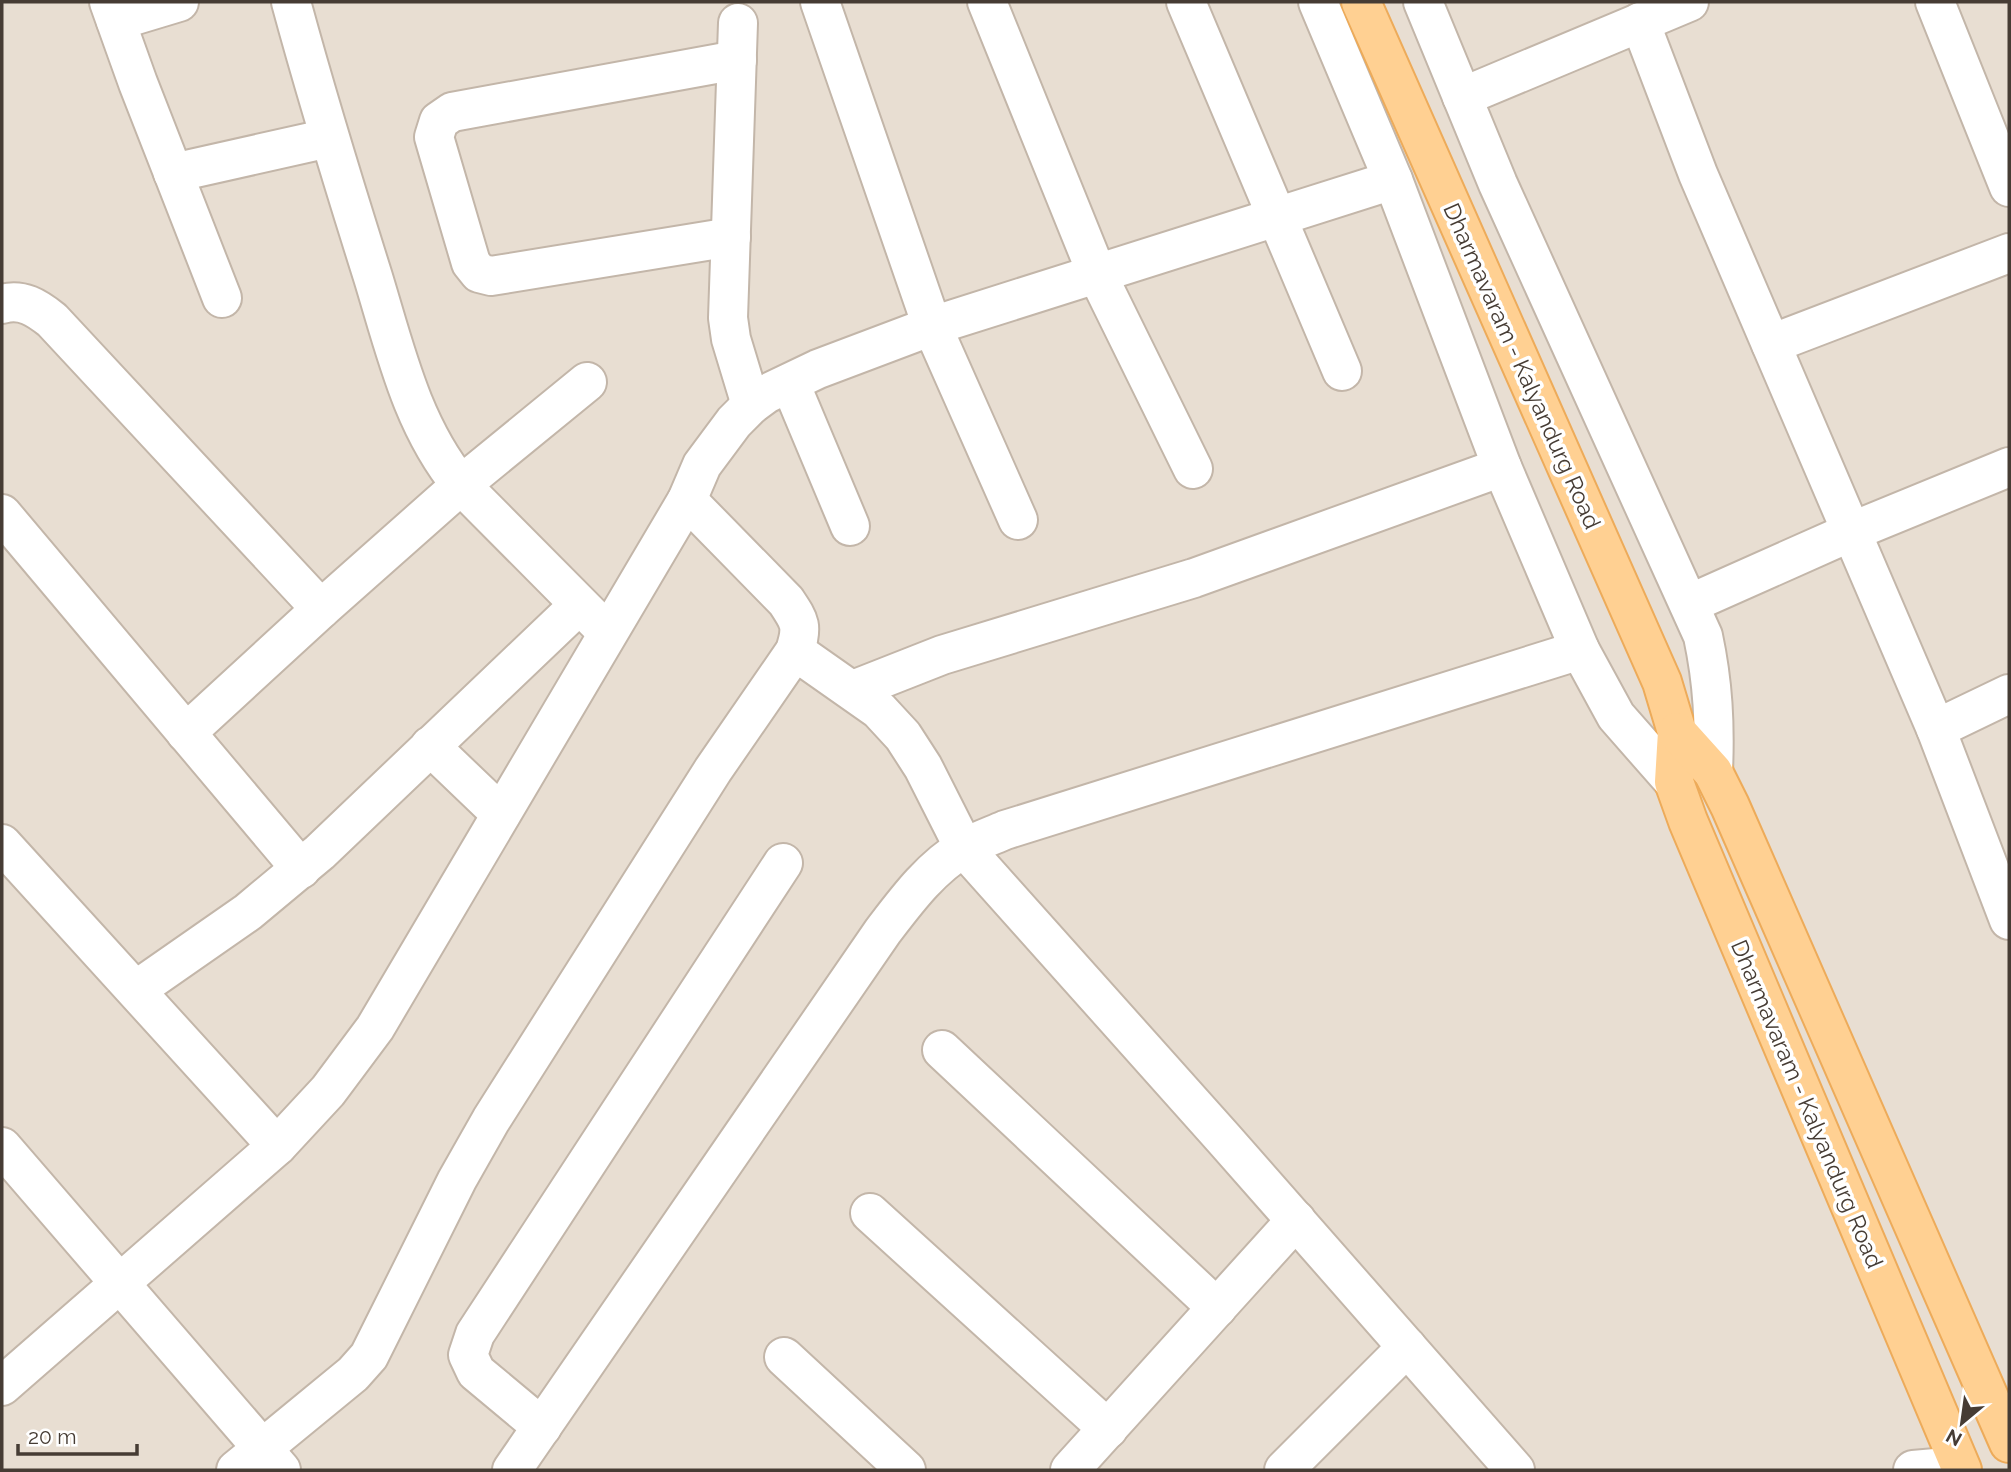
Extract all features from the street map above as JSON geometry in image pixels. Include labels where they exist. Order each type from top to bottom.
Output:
[{"type":"main road","name":"Dharmavaram - Kalyandurg Road","points":[[1361,2],[1662,682],[1677,732],[1674,782],[1960,1468]]},
{"type":"main road","name":"Dharmavaram - Kalyandurg Road","points":[[1677,732],[1713,772],[1730,806],[2009,1443]]},
{"type":"street","points":[[179,2],[113,11],[222,298]]},
{"type":"street","points":[[291,2],[329,138],[403,375],[423,426],[444,465],[461,485],[607,632]]},
{"type":"street","points":[[820,2],[932,326],[1018,520]]},
{"type":"street","points":[[988,2],[1097,274],[1193,470]]},
{"type":"street","points":[[1186,2],[1342,370]]},
{"type":"street","points":[[1318,2],[1393,180],[1502,467],[1580,650],[1616,716],[1674,782]]},
{"type":"street","points":[[1423,2],[1498,184],[1703,636],[1714,697],[1713,772]]},
{"type":"street","points":[[1462,97],[1689,2]]},
{"type":"street","points":[[1936,2],[2009,187]]},
{"type":"street","points":[[1640,22],[1698,174],[1936,729],[2009,920]]},
{"type":"street","points":[[731,237],[491,276],[479,273],[471,263],[434,137],[439,121],[452,112],[738,42],[731,237],[728,318],[731,338],[751,405]]},
{"type":"street","points":[[173,173],[329,138]]},
{"type":"street","points":[[2,1386],[277,1146],[328,1091],[375,1028],[687,500],[702,465],[734,422],[751,405],[766,394],[818,369],[932,326],[1393,180]]},
{"type":"street","points":[[1771,344],[2009,253]]},
{"type":"street","points":[[2,304],[8,302],[34,306],[52,320],[321,609]]},
{"type":"street","points":[[186,733],[461,485],[587,382]]},
{"type":"street","points":[[790,383],[850,526]]},
{"type":"street","points":[[853,690],[942,655],[1194,578],[1502,467]]},
{"type":"street","points":[[1689,604],[1853,531],[2009,467]]},
{"type":"street","points":[[2,1147],[120,1283],[259,1462],[369,1356],[457,1180],[491,1120],[713,770],[795,651],[801,632],[797,617],[786,601],[687,500]]},
{"type":"street","points":[[2,514],[302,869]]},
{"type":"street","points":[[136,990],[248,912],[302,869],[579,605]]},
{"type":"street","points":[[512,1470],[883,931],[914,891],[942,864],[964,848],[1016,826],[1580,650]]},
{"type":"street","points":[[795,651],[879,710],[903,736],[923,767],[964,848],[1515,1470]]},
{"type":"street","points":[[1936,729],[2009,694]]},
{"type":"street","points":[[430,746],[501,814]]},
{"type":"street","points":[[2,844],[277,1146]]},
{"type":"street","points":[[542,1427],[476,1372],[468,1355],[475,1334],[783,863]]},
{"type":"street","points":[[942,1050],[1217,1308]]},
{"type":"street","points":[[870,1213],[1108,1429]]},
{"type":"street","points":[[1070,1470],[1296,1220]]},
{"type":"street","points":[[1284,1470],[1407,1346]]},
{"type":"street","points":[[784,1357],[905,1470]]},
{"type":"street","points":[[1913,1470],[1960,1468]]},
{"type":"shaded area","points":[[2,2],[2009,2],[2009,1470],[2,1470]]}]
